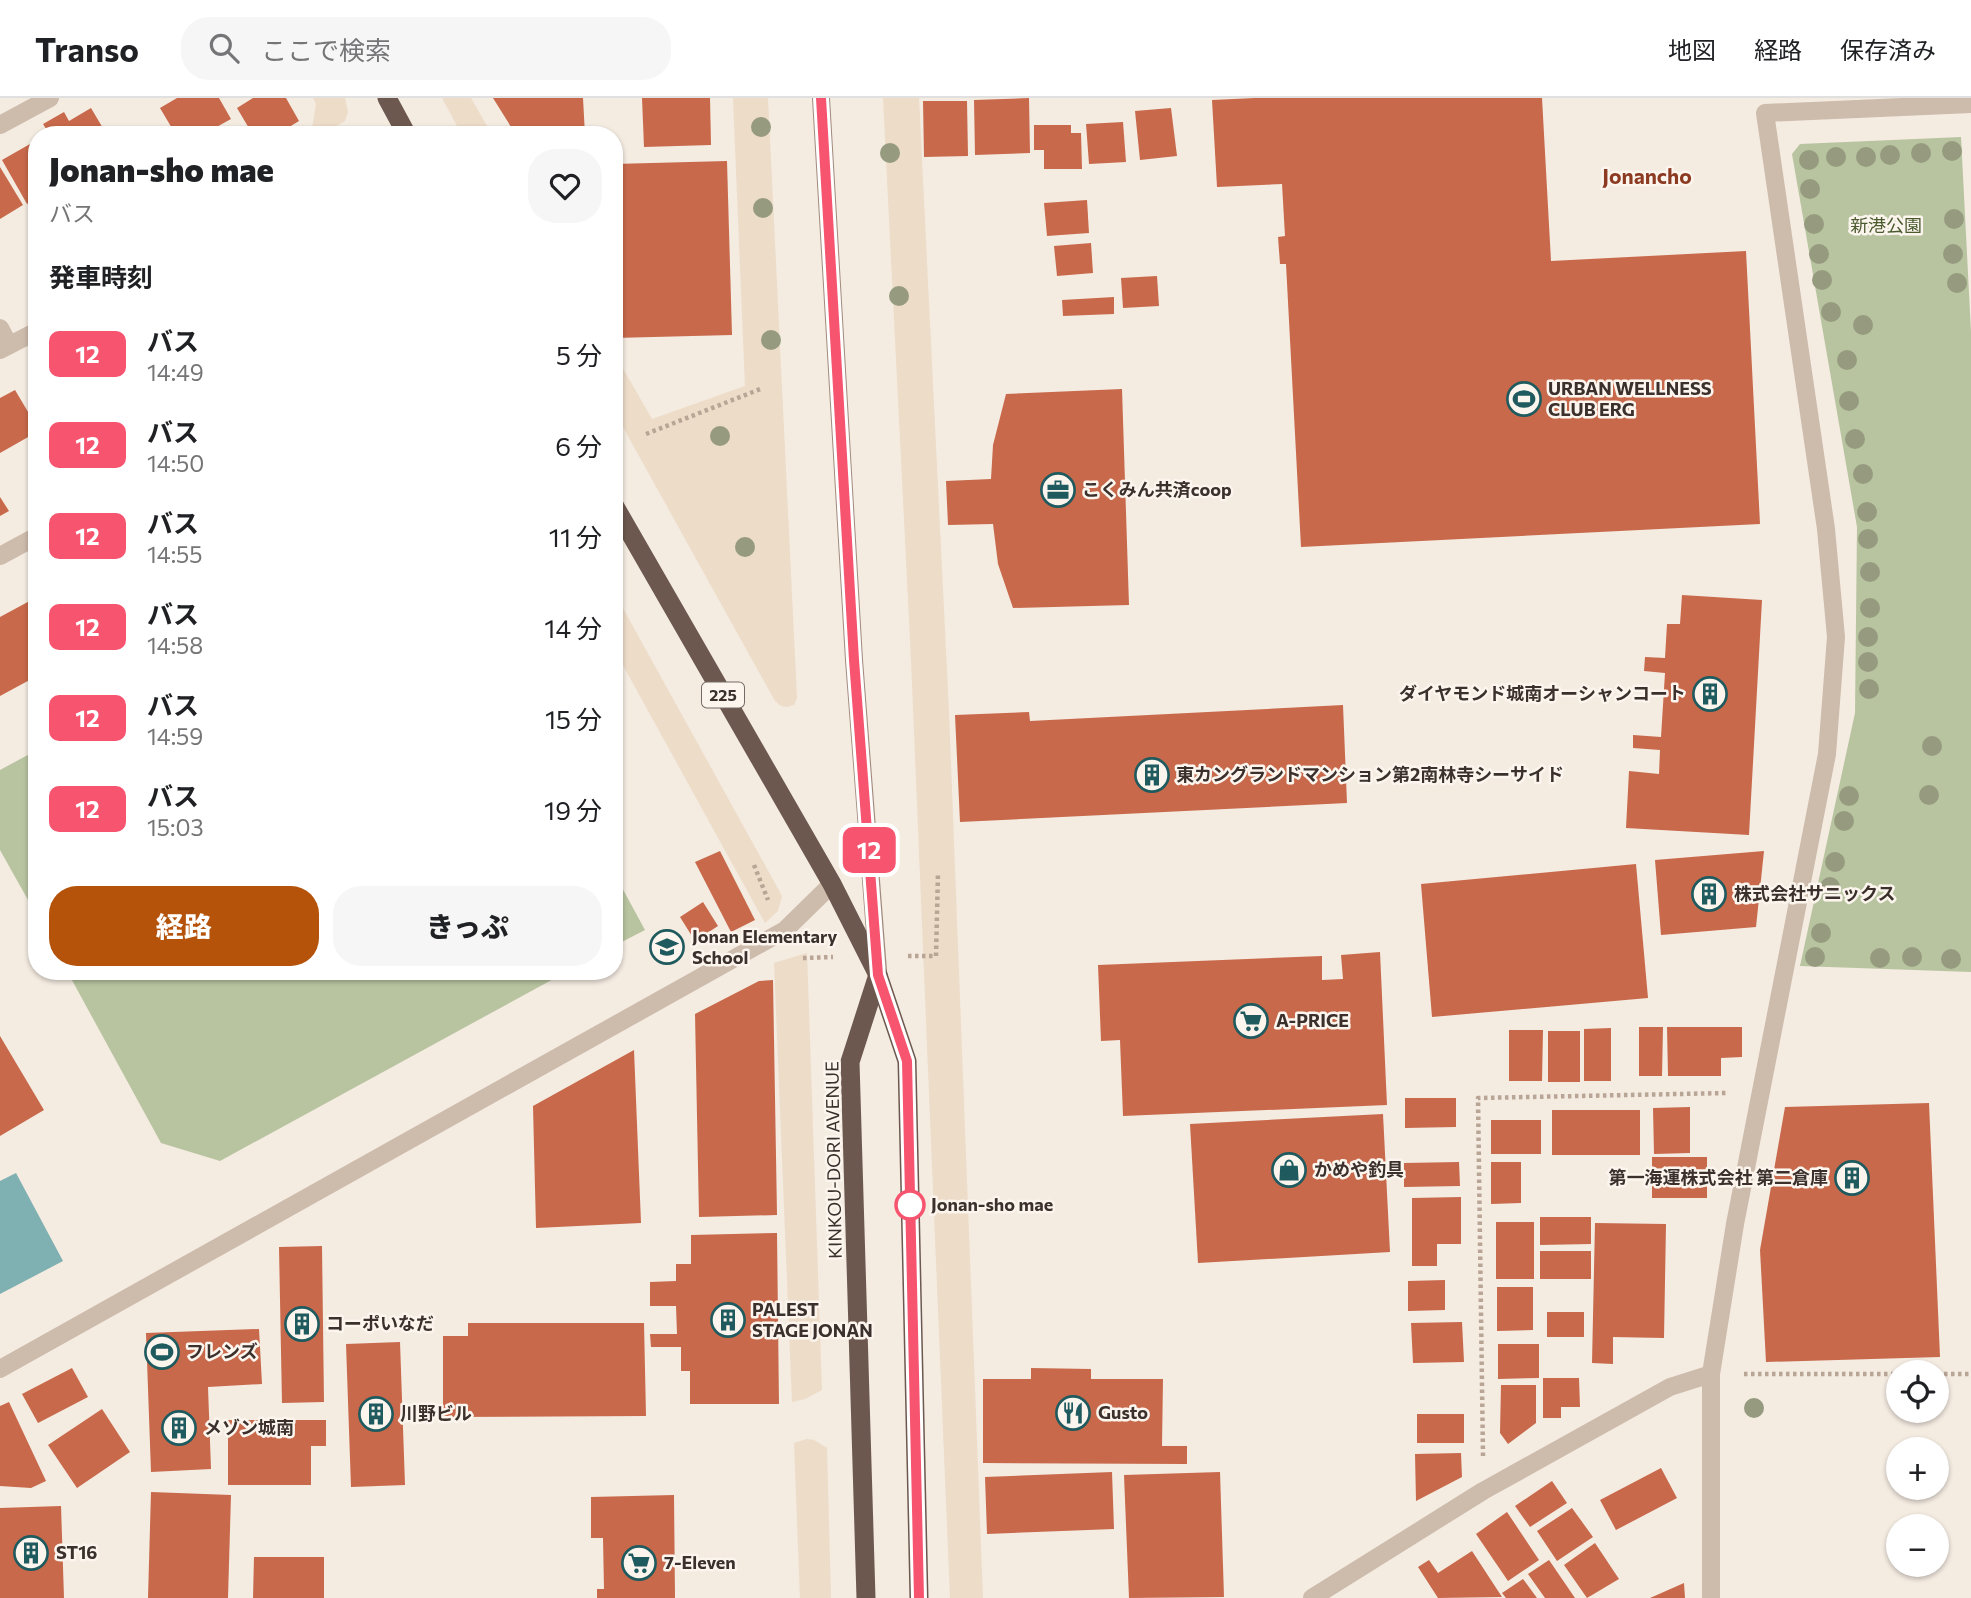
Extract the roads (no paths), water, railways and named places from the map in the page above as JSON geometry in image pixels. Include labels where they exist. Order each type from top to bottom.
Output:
[{"type":"highway","points":[[387,98],[400,126]]},
{"type":"highway","name":"225","points":[[623,521],[832,884],[878,975],[907,1061],[919,1598]]},
{"type":"highway","name":"KINKOU-DORI AVENUE","points":[[866,1598],[850,1062],[878,975]]},
{"type":"main road","points":[[821,98],[854,660],[878,975]]},
{"type":"street","points":[[0,125],[50,98]]},
{"type":"street","points":[[1711,1598],[1711,1374],[1735,1224],[1827,754],[1836,638],[1826,529],[1765,113],[1971,104]]},
{"type":"street","points":[[0,328],[5,348],[28,336]]},
{"type":"street","points":[[0,555],[28,541]]},
{"type":"street","points":[[0,1368],[785,930],[832,884]]},
{"type":"street","points":[[1312,1598],[1483,1492],[1670,1387],[1711,1374]]},
{"type":"water","points":[[16,1173],[63,1261],[0,1294],[0,1181]]},
{"type":"place","name":"URBAN WELLNESS CLUB ERG","points":[[1524,399]]},
{"type":"place","name":"こくみん共済coop","points":[[1058,490]]},
{"type":"place","name":"ダイヤモンド城南オーシャンコート","points":[[1710,694]]},
{"type":"place","name":"東カングランドマンション第2南林寺シーサイド","points":[[1152,775]]},
{"type":"place","name":"株式会社サニックス","points":[[1709,894]]},
{"type":"place","name":"Jonan Elementary School","points":[[667,947]]},
{"type":"place","name":"A-PRICE","points":[[1251,1021]]},
{"type":"place","name":"かめや釣具","points":[[1289,1170]]},
{"type":"place","name":"第一海運株式会社 第二倉庫","points":[[1852,1178]]},
{"type":"place","name":"Jonan-sho mae","points":[[910,1205]]},
{"type":"place","name":"PALEST STAGE JONAN","points":[[728,1320]]},
{"type":"place","name":"コーポいなだ","points":[[302,1324]]},
{"type":"place","name":"フレンズ","points":[[162,1352]]},
{"type":"place","name":"Gusto","points":[[1073,1413]]},
{"type":"place","name":"川野ビル","points":[[376,1414]]},
{"type":"place","name":"メゾン城南","points":[[179,1428]]},
{"type":"place","name":"ST16","points":[[31,1553]]},
{"type":"place","name":"7-Eleven","points":[[639,1563]]},
{"type":"district","name":"Jonancho","points":[[1647,177]]},
{"type":"park label","name":"新港公園","points":[[1886,226]]}]
